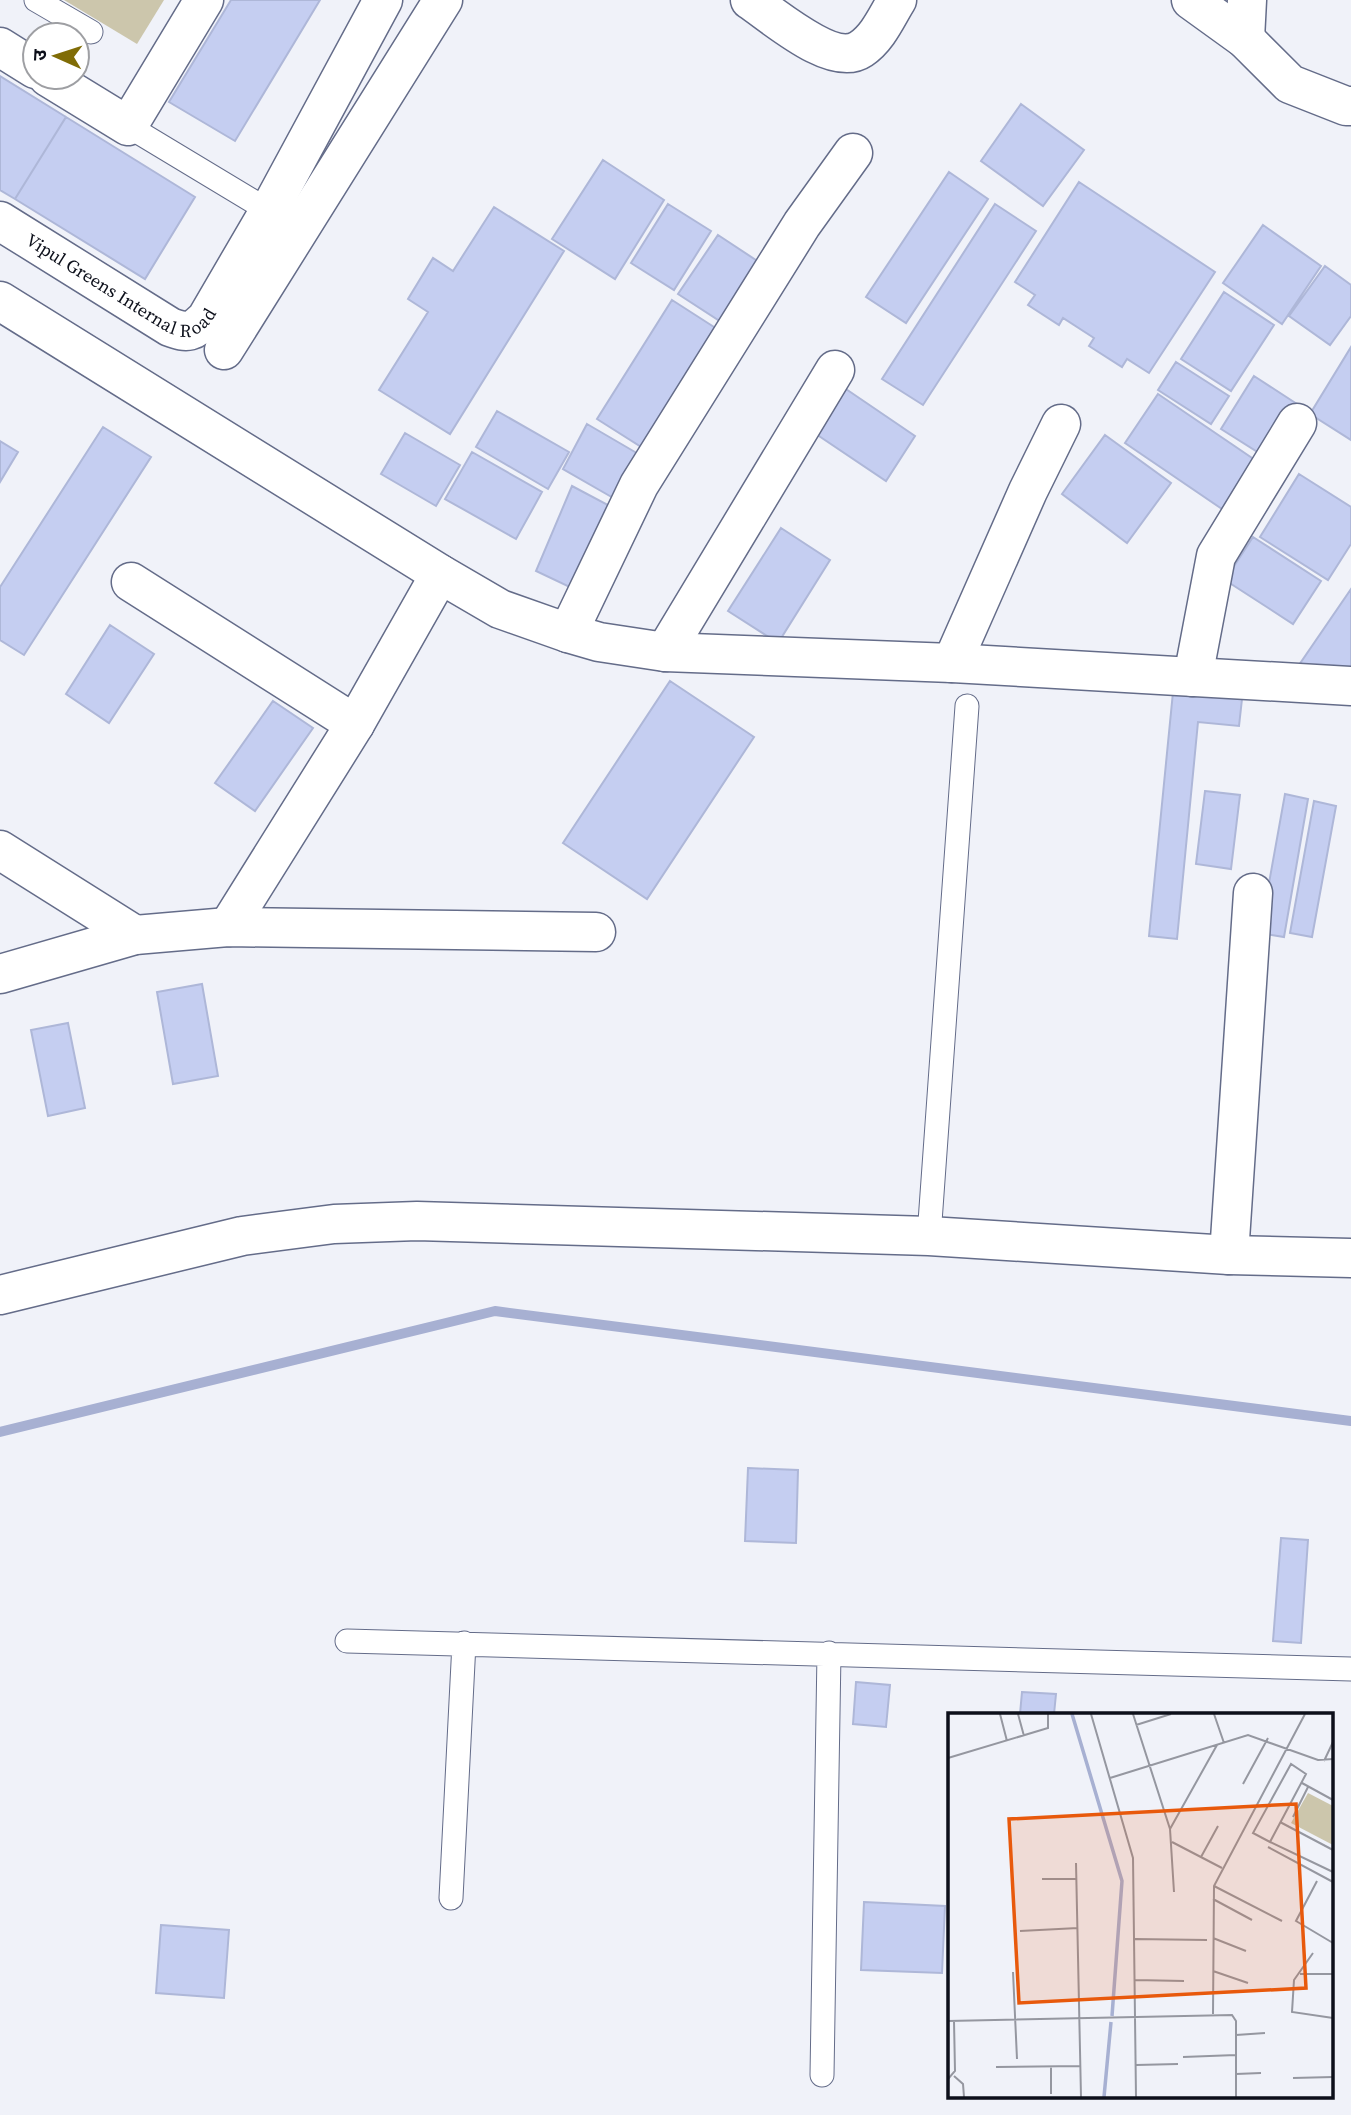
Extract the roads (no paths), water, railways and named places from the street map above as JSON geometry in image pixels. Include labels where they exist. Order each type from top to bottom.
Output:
[{"type":"street","points":[[71,91],[128,126],[204,0]]},
{"type":"street","name":"Vipul Greens Internal Road","points":[[0,221],[170,327],[193,331],[206,319],[269,211],[383,0]]},
{"type":"street","points":[[224,350],[443,0]]},
{"type":"street","points":[[750,0],[821,48],[846,53],[860,50],[874,37],[897,0]]},
{"type":"street","points":[[1191,0],[1245,39],[1290,84],[1351,106]]},
{"type":"street","points":[[1245,39],[1247,0]]},
{"type":"street","points":[[0,47],[21,60]]},
{"type":"street","points":[[568,633],[639,485],[802,225],[853,153]]},
{"type":"street","points":[[0,301],[500,609],[599,642],[665,652],[952,663],[1351,686]]},
{"type":"street","points":[[665,652],[835,370]]},
{"type":"street","points":[[1193,677],[1216,556],[1297,423]]},
{"type":"street","points":[[952,663],[1028,491],[1061,424]]},
{"type":"street","points":[[228,927],[355,724],[440,574]]},
{"type":"street","points":[[131,582],[355,724]]},
{"type":"street","points":[[0,850],[135,935]]},
{"type":"street","points":[[1229,1255],[1253,893]]},
{"type":"street","points":[[0,974],[135,935],[228,927],[596,932]]},
{"type":"street","points":[[0,1295],[242,1236],[334,1224],[417,1221],[929,1236],[1229,1255],[1351,1258]]},
{"type":"lane","points":[[36,0],[72,21]]},
{"type":"lane","points":[[128,126],[269,211]]},
{"type":"lane","points":[[929,1236],[967,706]]},
{"type":"lane","points":[[347,1641],[1351,1669]]},
{"type":"lane","points":[[451,1898],[464,1643]]},
{"type":"lane","points":[[822,2075],[829,1653]]},
{"type":"waterway","points":[[0,1432],[495,1311],[1351,1421]]}]
